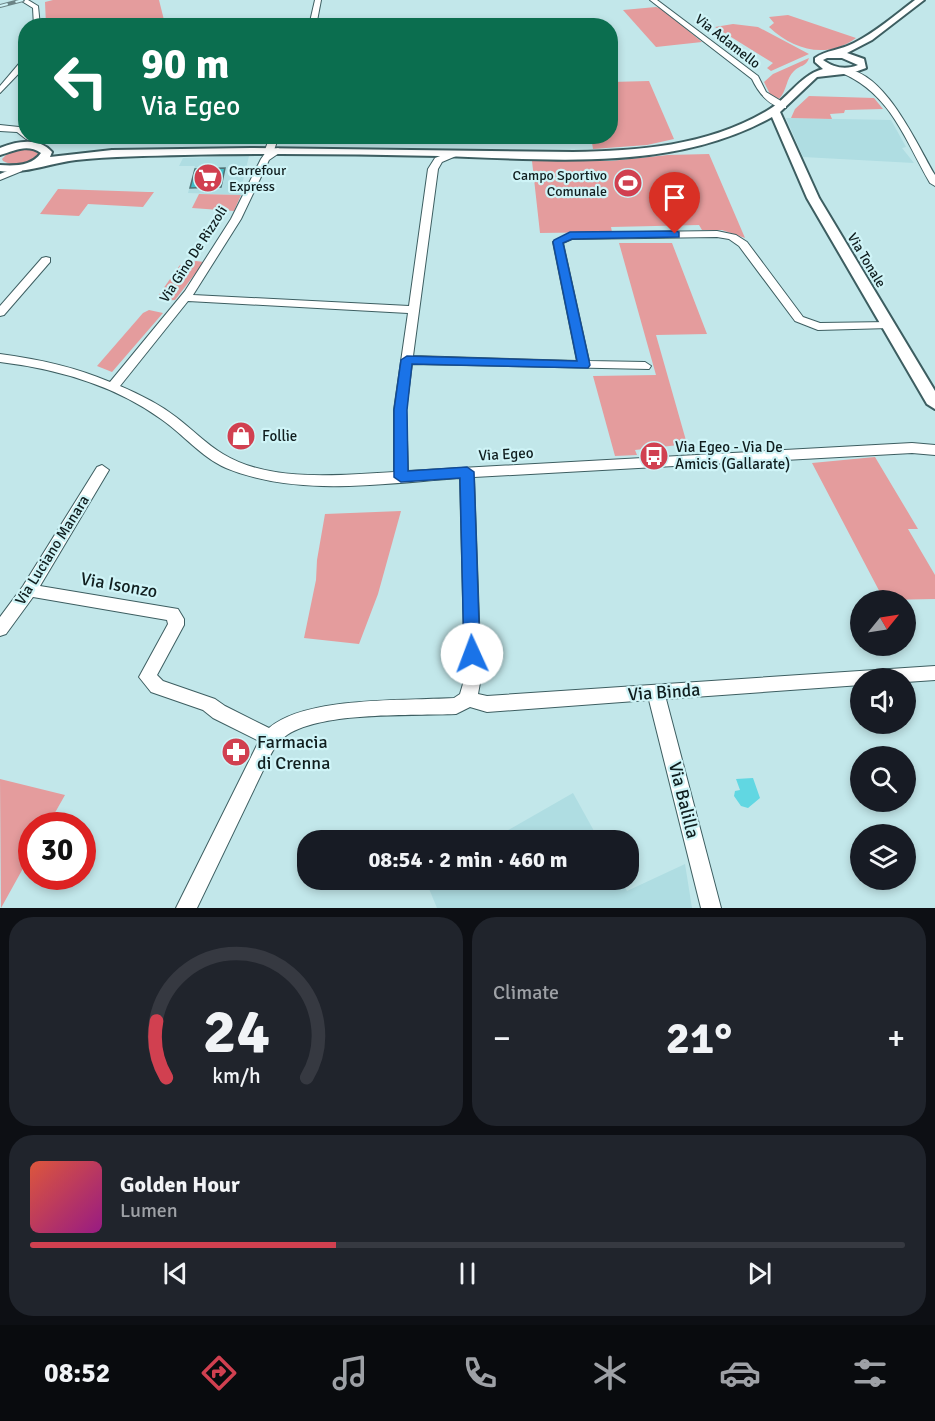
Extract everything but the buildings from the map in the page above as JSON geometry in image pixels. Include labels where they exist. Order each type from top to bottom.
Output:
[{"type":"street","points":[[23,0],[36,8],[37,18]]},
{"type":"street","points":[[314,18],[318,0]]},
{"type":"street","name":"Via Adamello","points":[[653,0],[754,78],[763,93],[779,108]]},
{"type":"street","points":[[796,92],[801,74],[819,62],[821,56],[849,50],[920,0]]},
{"type":"street","points":[[869,38],[858,52],[859,63],[867,80],[893,109],[935,183]]},
{"type":"street","points":[[836,54],[859,63]]},
{"type":"street","points":[[819,62],[867,80]]},
{"type":"street","points":[[0,177],[38,163],[78,155],[420,153],[600,155],[651,151],[714,138],[761,119],[779,108],[812,74],[841,70],[859,63]]},
{"type":"street","points":[[0,91],[18,70]]},
{"type":"street","name":"Via Tonale","points":[[779,108],[784,127],[813,198],[935,404]]},
{"type":"street","points":[[761,119],[784,127]]},
{"type":"street","points":[[0,128],[18,135]]},
{"type":"street","points":[[0,152],[18,144]]},
{"type":"street","points":[[13,147],[18,144]]},
{"type":"street","points":[[37,144],[45,149],[78,155]]},
{"type":"street","name":"Via Gino De Rizzoli","points":[[113,386],[185,298],[236,219],[271,144]]},
{"type":"street","points":[[38,163],[46,156],[45,149]]},
{"type":"street","points":[[420,153],[429,160],[433,169]]},
{"type":"street","points":[[401,477],[400,410],[433,169],[438,160],[453,154]]},
{"type":"street","points":[[0,168],[19,169]]},
{"type":"street","points":[[584,365],[558,242],[570,236],[717,234],[732,237],[743,244],[799,319],[818,327],[889,325]]},
{"type":"street","points":[[0,313],[46,260]]},
{"type":"street","points":[[185,298],[414,310]]},
{"type":"street","name":"Via Egeo","points":[[0,358],[63,368],[113,386],[157,410],[220,459],[245,468],[284,477],[318,481],[912,448],[935,450]]},
{"type":"street","points":[[407,360],[645,366]]},
{"type":"street","name":"Via Luciano Manara","points":[[0,629],[29,590],[102,470]]},
{"type":"street","points":[[186,908],[271,738],[293,723],[329,713],[456,706],[468,699],[473,677],[467,472]]},
{"type":"street","name":"Via Isonzo","points":[[29,590],[172,614],[176,619],[176,625],[147,677],[151,683],[209,704],[219,712],[271,738]]},
{"type":"street","points":[[916,674],[935,673]]},
{"type":"street","name":"Via Binda","points":[[468,699],[487,704],[850,679]]},
{"type":"street","name":"Via Balilla","points":[[656,692],[711,908]]},
{"type":"shaded area","points":[[53,0],[159,0],[164,18],[46,18],[45,2]]},
{"type":"shaded area","points":[[656,7],[662,9],[702,42],[656,47],[623,10]]},
{"type":"shaded area","points":[[788,15],[856,38],[834,49],[800,47],[769,27],[774,23],[769,17]]},
{"type":"shaded area","points":[[733,24],[758,27],[809,54],[771,71],[767,68],[773,63],[715,27]]},
{"type":"shaded area","points":[[809,58],[791,74],[779,99],[770,94],[764,82],[773,74]]},
{"type":"shaded area","points":[[649,81],[674,139],[647,145],[593,149],[592,144],[618,144],[618,82]]},
{"type":"shaded area","points":[[809,96],[874,98],[883,109],[845,110],[844,113],[830,114],[832,119],[791,118],[795,109]]},
{"type":"shaded area","points":[[786,118],[891,120],[906,147],[902,148],[914,163],[803,157]]},
{"type":"shaded area","points":[[25,149],[35,150],[39,155],[22,164],[7,163],[2,159],[8,153]]},
{"type":"shaded area","name":"Campo Sportivo Comunale","points":[[709,154],[745,238],[722,230],[702,230],[699,225],[611,227],[612,232],[540,233],[532,161],[611,161],[668,155]]},
{"type":"shaded area","points":[[249,156],[242,185],[245,187],[241,195],[188,193],[195,166],[179,166],[183,158]]},
{"type":"shaded area","points":[[58,189],[154,192],[143,207],[88,204],[79,216],[40,214]]},
{"type":"shaded area","points":[[199,194],[241,195],[234,211],[192,208]]},
{"type":"shaded area","points":[[619,243],[672,243],[707,334],[656,335],[687,444],[635,450],[637,455],[615,456],[593,376],[656,375]]},
{"type":"shaded area","points":[[196,261],[204,262],[175,300],[160,301],[158,296],[180,265]]},
{"type":"shaded area","points":[[149,310],[163,313],[112,372],[97,366],[143,313]]},
{"type":"shaded area","points":[[875,457],[918,529],[908,529],[935,575],[935,599],[916,599],[916,590],[879,590],[812,463]]},
{"type":"shaded area","points":[[401,511],[378,594],[359,644],[304,638],[316,580],[325,514]]},
{"type":"shaded area","points":[[0,779],[65,795],[55,812],[18,812],[18,877],[1,908]]},
{"type":"shaded area","points":[[573,793],[593,830],[508,830]]},
{"type":"shaded area","points":[[685,864],[692,908],[437,908],[430,890],[627,891],[639,890],[639,885]]},
{"type":"water","points":[[753,778],[760,798],[748,808],[741,806],[734,796],[735,791],[740,790],[736,779]]},
{"type":"railway","points":[[0,6],[23,0]]},
{"type":"place","name":"Carrefour Express","points":[[208,178]]},
{"type":"place","name":"Campo Sportivo Comunale","points":[[628,183]]},
{"type":"place","name":"Follie","points":[[241,436]]},
{"type":"place","name":"Via Egeo - Via De Amicis (Gallarate)","points":[[654,456]]},
{"type":"place","name":"Farmacia di Crenna","points":[[236,752]]},
{"type":"route","points":[[472,654],[467,472],[401,477],[400,410],[407,360],[584,365],[558,242],[570,236],[675,234]]}]
